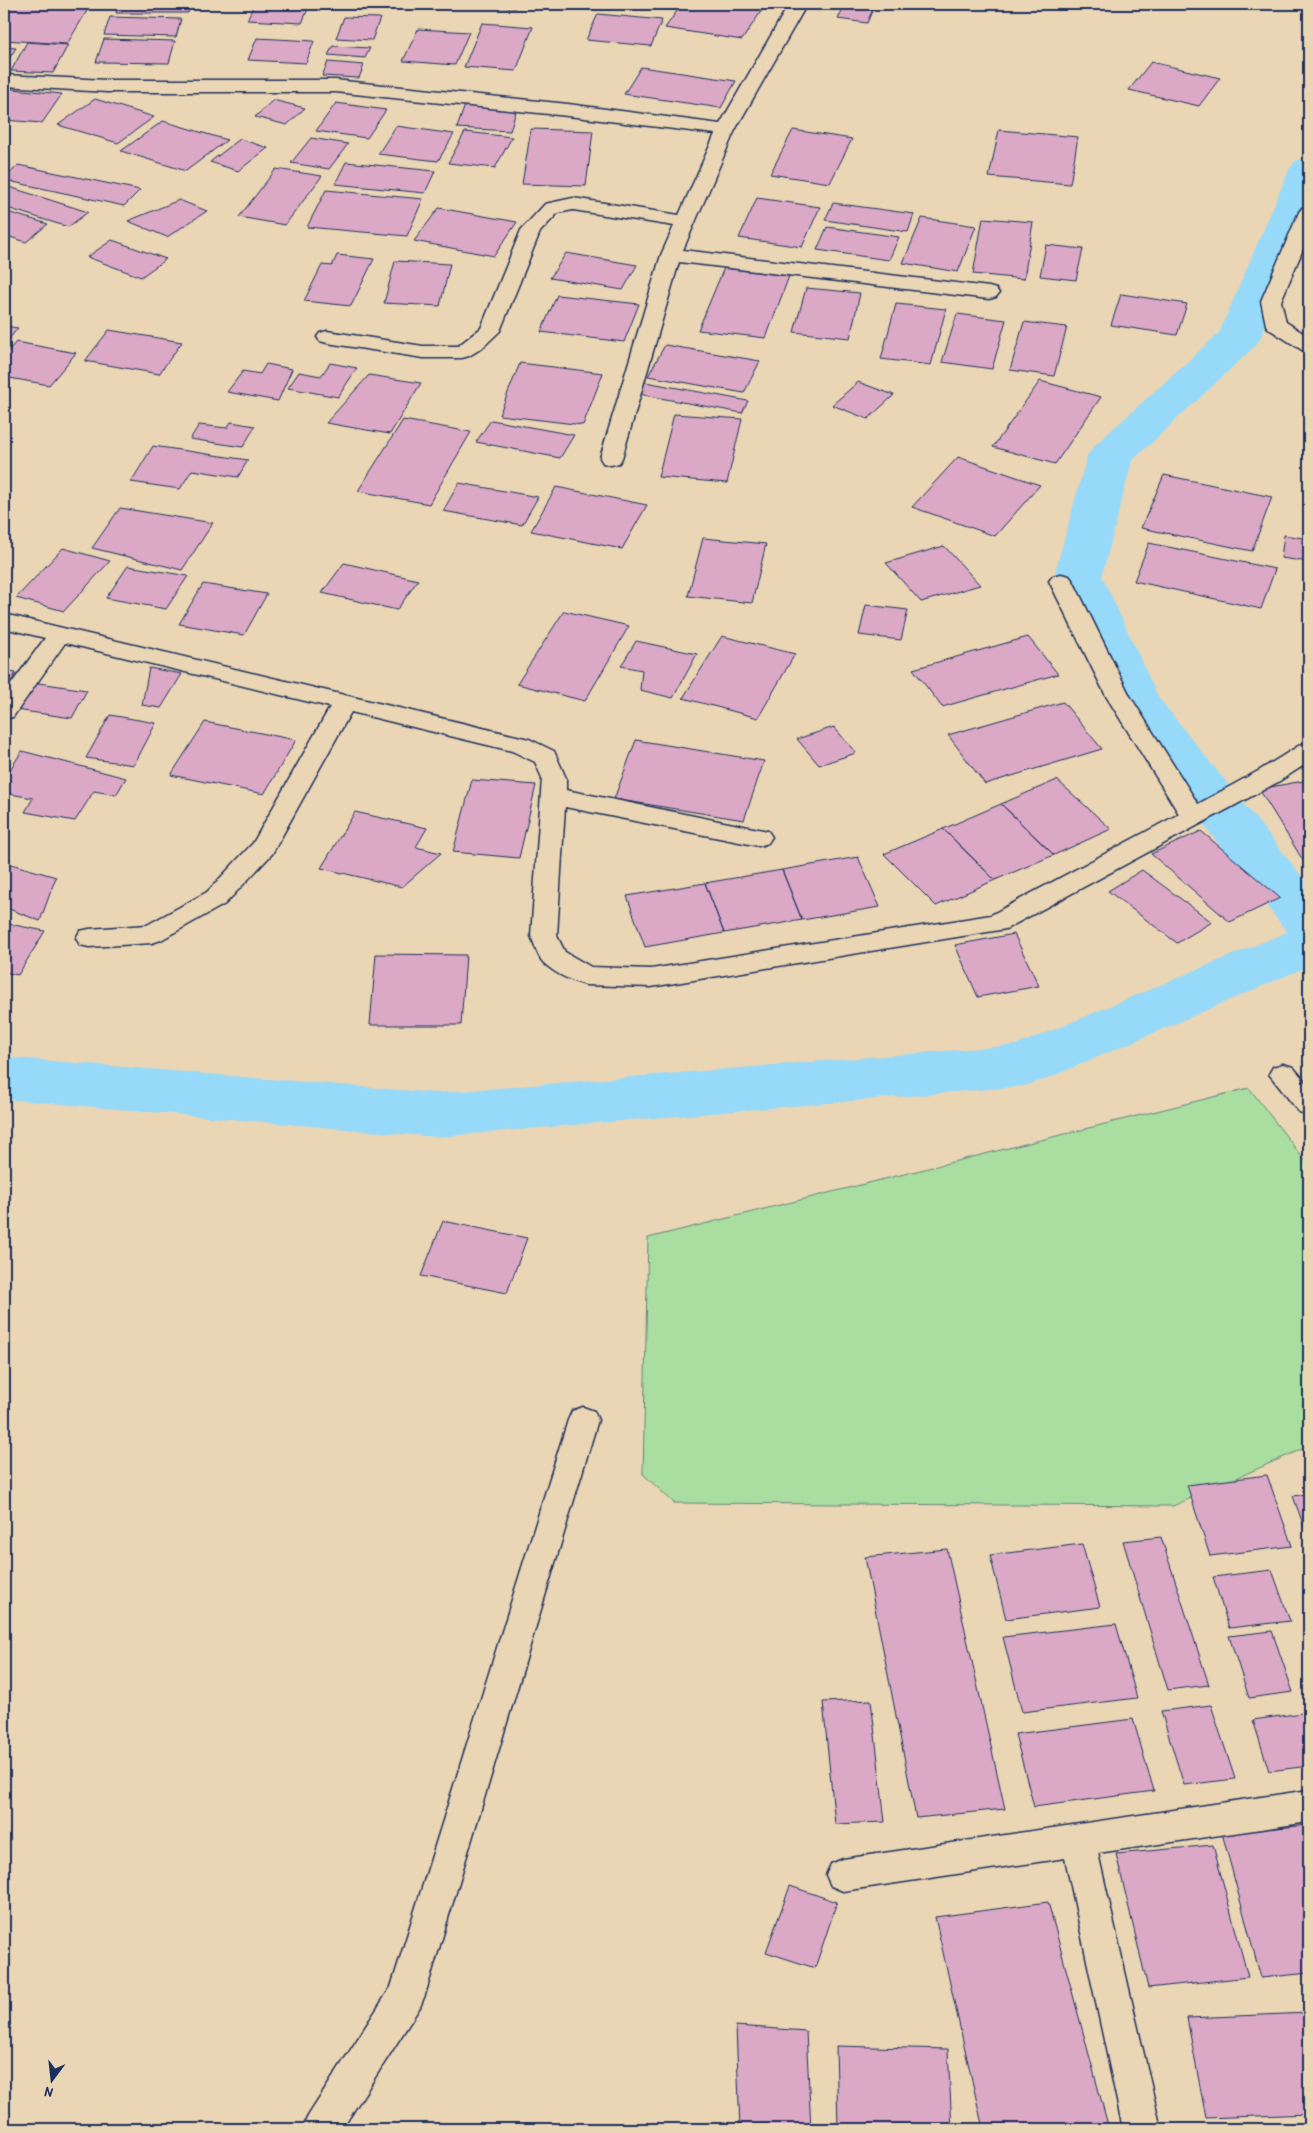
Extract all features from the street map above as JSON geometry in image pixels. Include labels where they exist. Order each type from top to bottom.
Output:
[{"type":"street","points":[[611,458],[671,255],[726,130],[798,4]]},
{"type":"street","points":[[4,81],[107,86],[335,86],[568,110],[726,130]]},
{"type":"street","points":[[327,337],[423,352],[462,352],[490,331],[531,230],[552,208],[573,204],[685,222]]},
{"type":"street","points":[[1309,212],[1271,301],[1276,325],[1309,346]]},
{"type":"street","points":[[671,255],[989,292]]},
{"type":"street","points":[[1061,581],[1118,696],[1201,813]]},
{"type":"street","points":[[4,621],[520,746],[545,757],[554,778],[544,936],[554,958],[586,976],[651,978],[997,923],[1269,776],[1309,751]]},
{"type":"street","points":[[4,711],[59,635]]},
{"type":"street","points":[[89,938],[152,934],[216,898],[262,848],[344,703]]},
{"type":"street","points":[[553,796],[759,837]]},
{"type":"street","points":[[1284,1074],[1309,1105]]},
{"type":"street","points":[[321,2129],[407,1994],[582,1420]]},
{"type":"street","points":[[843,1876],[1309,1806]]},
{"type":"street","points":[[1078,1840],[1142,2129]]},
{"type":"green space","points":[[1249,1088],[1309,1166],[1309,1446],[1173,1506],[674,1503],[643,1474],[648,1238]]},
{"type":"building","points":[[4,4],[90,6],[67,44],[4,40]]},
{"type":"building","points":[[118,4],[190,4],[188,13],[116,13]]},
{"type":"building","points":[[254,4],[310,4],[302,23],[247,20]]},
{"type":"building","points":[[342,4],[372,4],[370,9],[341,7]]},
{"type":"building","points":[[387,4],[415,4],[414,7],[386,6]]},
{"type":"building","points":[[478,4],[516,4],[515,8],[477,6]]},
{"type":"building","points":[[682,4],[766,4],[742,40],[665,28]]},
{"type":"building","points":[[845,4],[875,4],[867,23],[838,19]]},
{"type":"building","points":[[598,14],[662,20],[651,46],[586,40]]},
{"type":"building","points":[[110,17],[181,19],[176,37],[104,35]]},
{"type":"building","points":[[344,17],[380,18],[372,40],[336,38]]},
{"type":"building","points":[[482,23],[533,27],[516,71],[464,67]]},
{"type":"building","points":[[418,29],[469,32],[455,65],[403,61]]},
{"type":"building","points":[[257,38],[314,41],[306,63],[248,60]]},
{"type":"building","points":[[104,39],[175,41],[169,63],[96,62]]},
{"type":"building","points":[[27,42],[68,45],[53,73],[11,71]]},
{"type":"building","points":[[333,46],[370,48],[365,58],[328,55]]},
{"type":"building","points":[[4,47],[16,48],[4,66]]},
{"type":"building","points":[[328,62],[364,65],[359,78],[322,76]]},
{"type":"building","points":[[1151,62],[1220,78],[1199,106],[1129,90]]},
{"type":"building","points":[[641,67],[736,81],[721,108],[624,94]]},
{"type":"building","points":[[4,88],[62,94],[42,123],[4,120]]},
{"type":"building","points":[[95,99],[154,117],[118,143],[58,125]]},
{"type":"building","points":[[273,100],[305,108],[287,125],[255,117]]},
{"type":"building","points":[[336,103],[386,110],[367,138],[316,131]]},
{"type":"building","points":[[465,105],[517,108],[510,131],[457,128]]},
{"type":"building","points":[[163,121],[227,140],[186,171],[121,151]]},
{"type":"building","points":[[396,126],[454,134],[438,161],[378,154]]},
{"type":"building","points":[[531,129],[593,131],[586,186],[522,184]]},
{"type":"building","points":[[793,130],[852,139],[830,183],[770,174]]},
{"type":"building","points":[[999,130],[1078,137],[1070,184],[989,177]]},
{"type":"building","points":[[465,132],[512,137],[495,168],[448,163]]},
{"type":"building","points":[[311,138],[348,144],[329,169],[291,163]]},
{"type":"building","points":[[240,139],[268,148],[238,171],[210,162]]},
{"type":"building","points":[[346,162],[435,171],[425,193],[335,184]]},
{"type":"building","points":[[18,165],[140,190],[124,206],[4,180]]},
{"type":"building","points":[[276,169],[322,176],[285,225],[239,217]]},
{"type":"building","points":[[6,186],[88,212],[68,227],[4,207],[4,188]]},
{"type":"building","points":[[326,190],[423,199],[407,236],[307,227]]},
{"type":"building","points":[[757,198],[820,207],[802,247],[739,238]]},
{"type":"building","points":[[179,200],[207,211],[167,237],[128,221]]},
{"type":"building","points":[[833,203],[914,214],[908,232],[825,220]]},
{"type":"building","points":[[439,208],[517,222],[494,256],[414,241]]},
{"type":"building","points":[[4,211],[48,224],[26,242],[4,235]]},
{"type":"building","points":[[922,218],[976,226],[958,272],[903,263]]},
{"type":"building","points":[[983,218],[1033,222],[1024,279],[973,274]]},
{"type":"building","points":[[827,227],[899,237],[889,260],[817,250]]},
{"type":"building","points":[[112,240],[166,259],[141,277],[87,257]]},
{"type":"building","points":[[1046,245],[1083,249],[1076,280],[1040,276]]},
{"type":"building","points":[[566,253],[637,265],[623,290],[550,278]]},
{"type":"building","points":[[337,255],[374,259],[351,306],[304,301],[322,265],[332,266]]},
{"type":"building","points":[[395,261],[450,264],[440,306],[384,303]]},
{"type":"building","points":[[724,268],[789,276],[766,338],[698,330]]},
{"type":"building","points":[[806,288],[860,293],[850,338],[794,332]]},
{"type":"building","points":[[1121,294],[1187,304],[1177,335],[1111,325]]},
{"type":"building","points":[[557,295],[639,304],[624,342],[541,332]]},
{"type":"building","points":[[896,304],[946,309],[931,365],[881,359]]},
{"type":"building","points":[[957,314],[1006,320],[992,369],[942,362]]},
{"type":"building","points":[[1024,322],[1067,327],[1054,376],[1010,370]]},
{"type":"building","points":[[4,326],[18,328],[4,345]]},
{"type":"building","points":[[109,330],[182,342],[159,374],[85,361]]},
{"type":"building","points":[[16,342],[76,353],[49,385],[4,377],[4,356]]},
{"type":"building","points":[[665,345],[760,361],[744,393],[648,376]]},
{"type":"building","points":[[330,363],[357,368],[338,397],[288,388],[299,372],[321,376]]},
{"type":"building","points":[[520,363],[603,373],[583,425],[499,415]]},
{"type":"building","points":[[266,364],[292,369],[278,401],[227,392],[243,371],[260,374]]},
{"type":"building","points":[[369,375],[421,383],[390,434],[326,423]]},
{"type":"building","points":[[640,381],[748,401],[742,413],[633,393]]},
{"type":"building","points":[[1040,381],[1101,397],[1055,464],[993,447]]},
{"type":"building","points":[[858,382],[894,395],[868,419],[832,405]]},
{"type":"building","points":[[674,414],[742,419],[727,483],[658,477]]},
{"type":"building","points":[[403,420],[471,432],[429,504],[358,491]]},
{"type":"building","points":[[491,420],[574,435],[560,458],[476,442]]},
{"type":"building","points":[[231,422],[255,426],[243,447],[190,439],[199,425],[227,428]]},
{"type":"building","points":[[153,446],[248,460],[238,477],[192,470],[180,489],[131,482]]},
{"type":"building","points":[[958,457],[1040,485],[995,536],[912,507]]},
{"type":"building","points":[[1164,475],[1272,497],[1252,551],[1141,528]]},
{"type":"building","points":[[459,483],[538,497],[522,525],[443,511]]},
{"type":"building","points":[[556,487],[647,505],[622,549],[531,531]]},
{"type":"building","points":[[120,508],[213,523],[182,570],[92,548]]},
{"type":"building","points":[[1284,535],[1309,539],[1309,562],[1281,558]]},
{"type":"building","points":[[703,538],[766,544],[752,603],[688,596]]},
{"type":"building","points":[[1149,543],[1275,569],[1261,609],[1134,581]]},
{"type":"building","points":[[944,546],[980,585],[921,602],[886,563]]},
{"type":"building","points":[[63,548],[110,561],[64,611],[16,598]]},
{"type":"building","points":[[344,563],[418,580],[397,610],[322,593]]},
{"type":"building","points":[[128,566],[188,576],[166,609],[106,598]]},
{"type":"building","points":[[203,584],[267,594],[244,635],[179,624]]},
{"type":"building","points":[[866,605],[908,610],[901,640],[859,635]]},
{"type":"building","points":[[564,611],[629,626],[585,701],[517,684]]},
{"type":"building","points":[[722,636],[795,654],[758,718],[683,698]]},
{"type":"building","points":[[1028,637],[1058,674],[942,707],[913,669]]},
{"type":"building","points":[[636,641],[697,654],[673,698],[640,690],[642,670],[621,666]]},
{"type":"building","points":[[149,668],[182,674],[161,708],[142,705]]},
{"type":"building","points":[[4,671],[16,673],[4,694]]},
{"type":"building","points":[[32,682],[87,690],[72,718],[16,710]]},
{"type":"building","points":[[1063,702],[1102,749],[985,784],[948,735]]},
{"type":"building","points":[[110,715],[156,723],[134,765],[86,758]]},
{"type":"building","points":[[205,722],[296,740],[264,794],[171,775]]},
{"type":"building","points":[[834,727],[856,753],[819,765],[797,739]]},
{"type":"building","points":[[636,740],[764,761],[744,820],[614,799]]},
{"type":"building","points":[[22,751],[126,778],[116,795],[94,791],[75,821],[25,812],[33,798],[4,793],[4,779]]},
{"type":"building","points":[[472,780],[536,785],[519,858],[453,852]]},
{"type":"building","points":[[1057,780],[1111,829],[1054,855],[1001,804]]},
{"type":"building","points":[[1309,780],[1309,870],[1259,789]]},
{"type":"building","points":[[1001,804],[1054,855],[995,880],[943,829]]},
{"type":"building","points":[[355,812],[427,828],[416,847],[441,853],[402,887],[321,868]]},
{"type":"building","points":[[943,829],[995,880],[936,906],[884,854]]},
{"type":"building","points":[[1201,831],[1280,898],[1230,922],[1151,854]]},
{"type":"building","points":[[858,857],[880,907],[802,920],[782,870]]},
{"type":"building","points":[[4,862],[56,877],[40,921],[4,907]]},
{"type":"building","points":[[782,870],[802,920],[724,933],[705,883]]},
{"type":"building","points":[[1142,870],[1212,922],[1177,943],[1108,891]]},
{"type":"building","points":[[705,883],[724,933],[645,947],[627,896]]},
{"type":"building","points":[[4,923],[45,931],[18,975],[4,972]]},
{"type":"building","points":[[1014,934],[1039,986],[978,997],[955,945]]},
{"type":"building","points":[[376,954],[466,955],[461,1025],[370,1025]]},
{"type":"building","points":[[443,1221],[527,1238],[507,1293],[421,1276]]},
{"type":"building","points":[[1267,1475],[1292,1546],[1210,1556],[1187,1485]]},
{"type":"building","points":[[1309,1494],[1309,1541],[1293,1496]]},
{"type":"building","points":[[1161,1537],[1209,1685],[1168,1690],[1123,1541]]},
{"type":"building","points":[[1082,1544],[1100,1607],[1006,1619],[990,1555]]},
{"type":"building","points":[[947,1549],[1005,1809],[916,1818],[865,1557]]},
{"type":"building","points":[[1272,1570],[1290,1621],[1229,1628],[1213,1577]]},
{"type":"building","points":[[1116,1624],[1137,1698],[1022,1712],[1003,1637]]},
{"type":"building","points":[[1272,1631],[1293,1692],[1249,1698],[1229,1636]]},
{"type":"building","points":[[871,1700],[885,1822],[835,1824],[823,1702]]},
{"type":"building","points":[[1211,1705],[1235,1779],[1184,1785],[1161,1711]]},
{"type":"building","points":[[1309,1712],[1309,1766],[1269,1771],[1253,1720]]},
{"type":"building","points":[[1133,1719],[1154,1791],[1034,1807],[1015,1734]]},
{"type":"building","points":[[1309,1825],[1309,1973],[1261,1978],[1222,1833]]},
{"type":"building","points":[[1213,1845],[1248,1977],[1148,1988],[1116,1854]]},
{"type":"building","points":[[790,1886],[837,1902],[815,1968],[766,1952]]},
{"type":"building","points":[[1048,1902],[1109,2129],[983,2129],[935,1917]]},
{"type":"building","points":[[1309,2013],[1309,2114],[1206,2118],[1187,2018]]},
{"type":"building","points":[[736,2026],[806,2031],[811,2129],[740,2129]]},
{"type":"building","points":[[836,2046],[948,2049],[952,2129],[838,2129]]},
{"type":"waterway","points":[[1309,170],[1238,339],[1110,456],[1078,576],[1135,702],[1309,922]]},
{"type":"waterway","points":[[4,1078],[436,1115],[1024,1065],[1309,944]]}]
